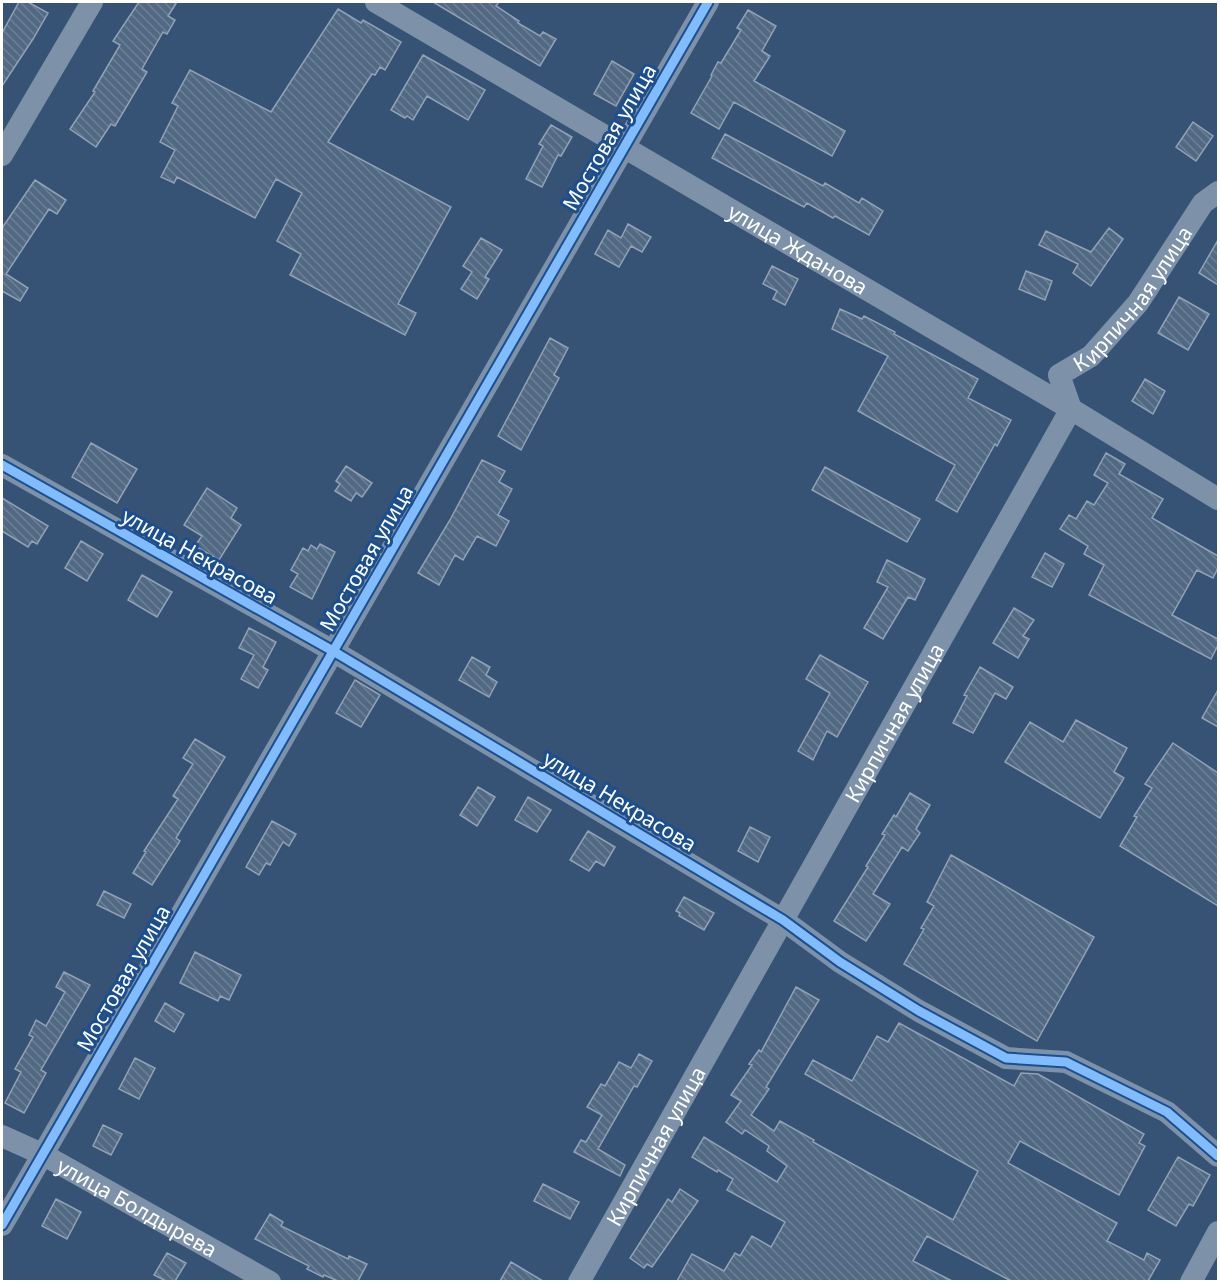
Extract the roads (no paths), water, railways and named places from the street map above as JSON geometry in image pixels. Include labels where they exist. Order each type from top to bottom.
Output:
[{"type":"street","points":[[2,155],[92,2]]},
{"type":"street","name":"улица Жданова","points":[[376,2],[1071,409],[1218,499]]},
{"type":"street","name":"Мостовая улица","points":[[2,1225],[708,2]]},
{"type":"street","name":"Кирпичная улица","points":[[579,1281],[1071,409],[1059,375],[1091,356],[1138,303],[1203,202],[1218,192]]},
{"type":"street","name":"улица Некрасова","points":[[2,465],[333,651],[783,920],[840,962],[928,1017],[1006,1058],[1066,1062],[1167,1112],[1218,1156]]},
{"type":"street","name":"улица Болдырева","points":[[2,1136],[42,1154],[270,1281]]},
{"type":"street","points":[[1191,1281],[1218,1232]]}]
